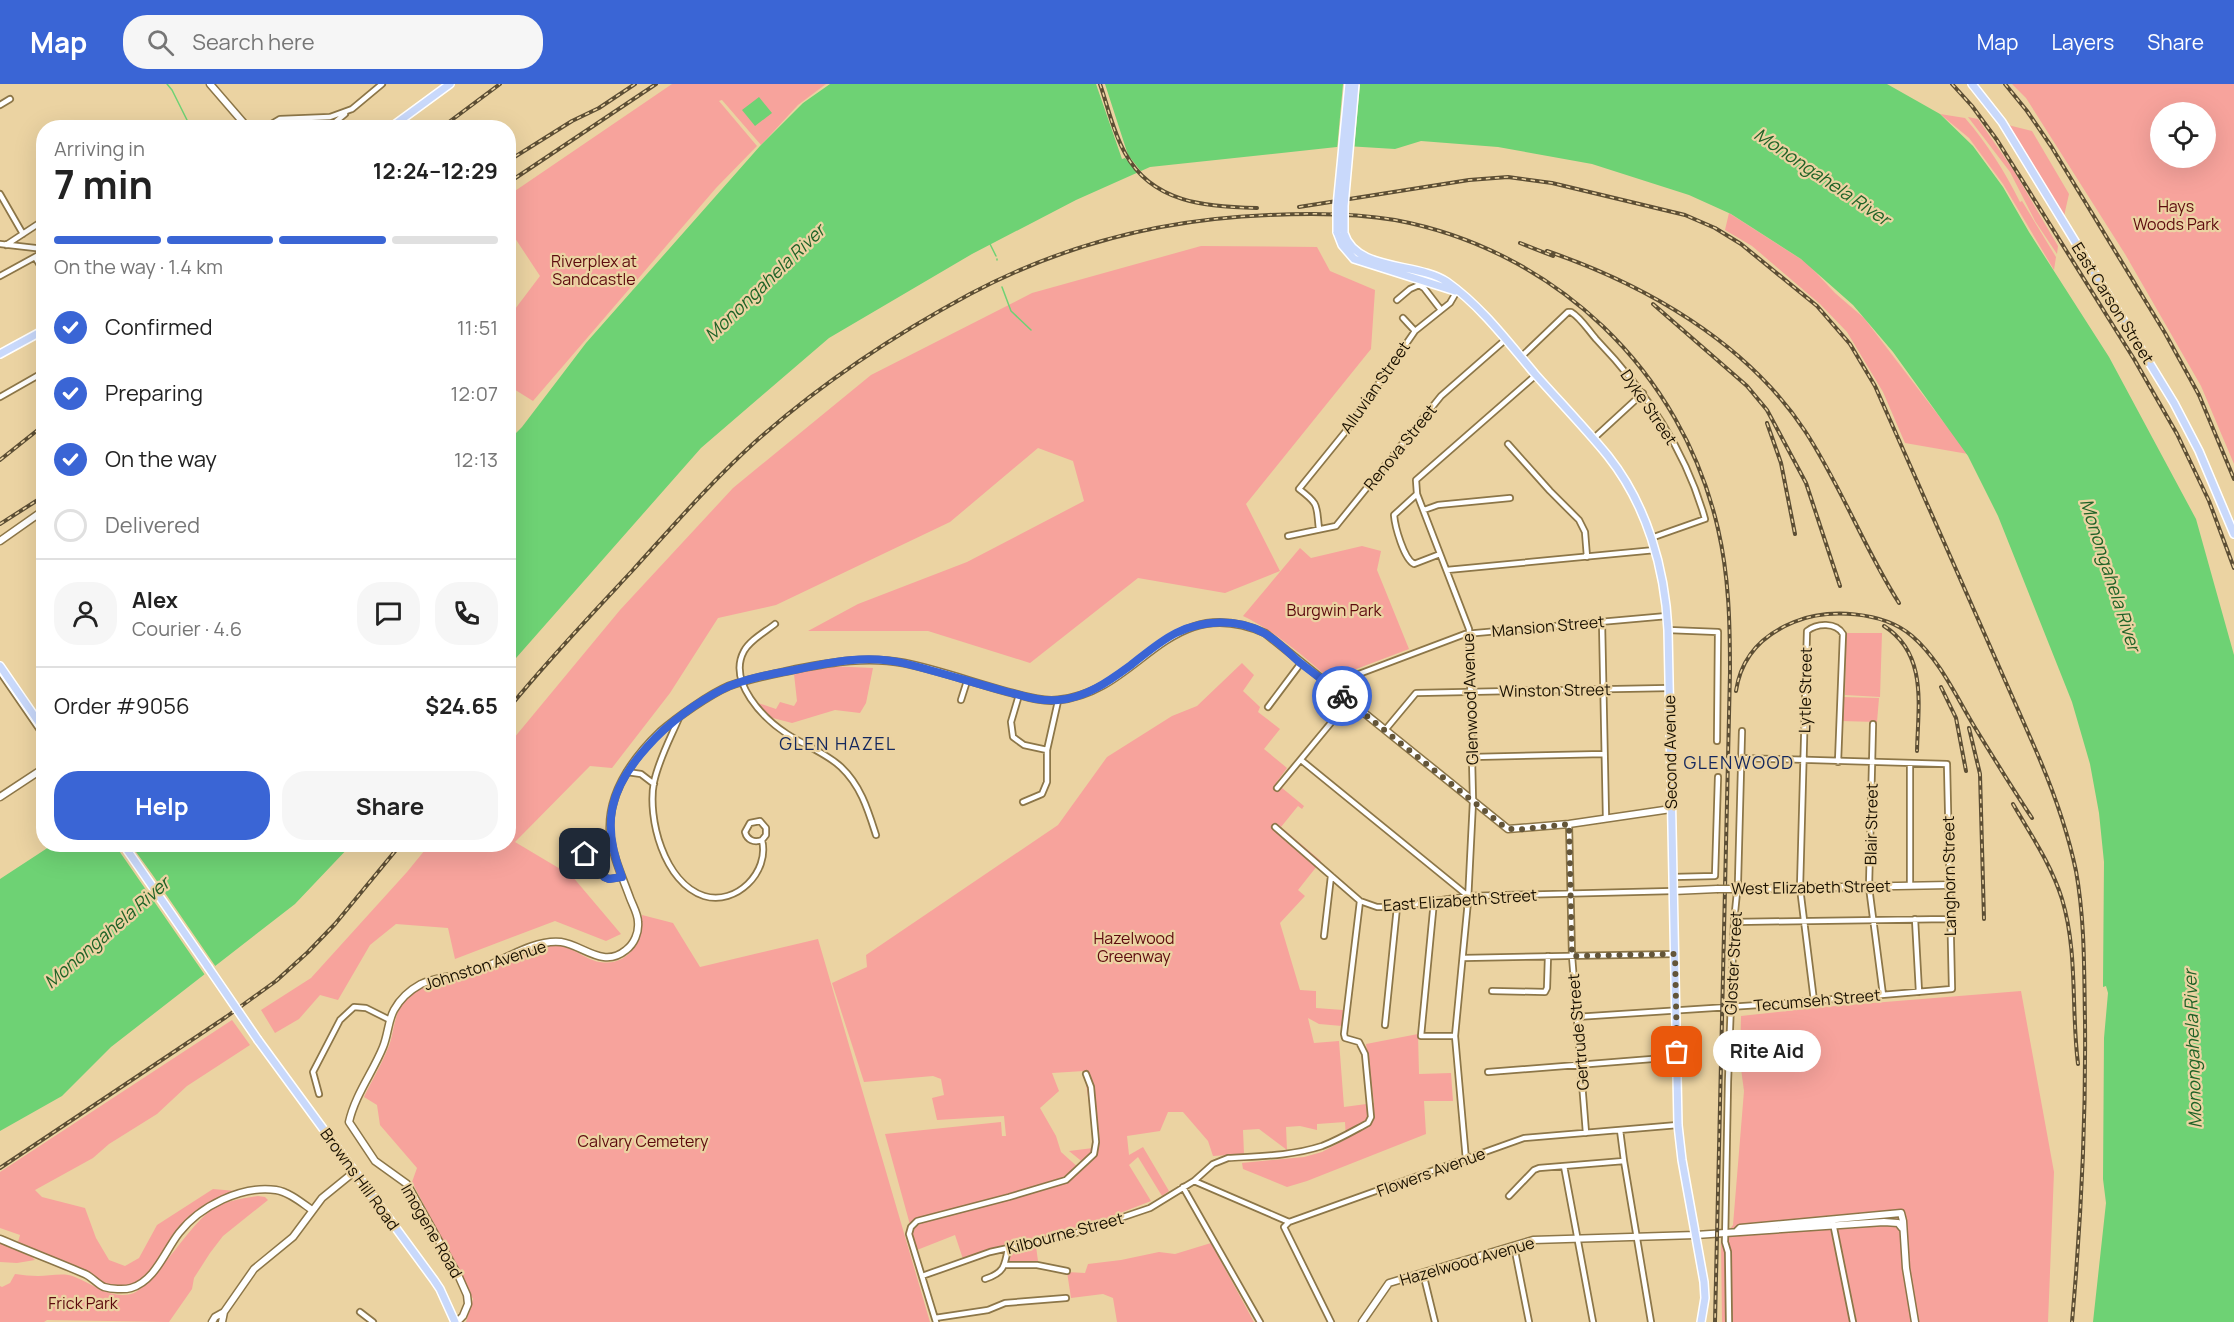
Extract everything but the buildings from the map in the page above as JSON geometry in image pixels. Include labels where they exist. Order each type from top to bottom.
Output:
[{"type":"main road","points":[[400,120],[440,87],[450,84]]},
{"type":"main road","points":[[1340,232],[1337,206],[1349,84]]},
{"type":"main road","points":[[1340,232],[1355,84]]},
{"type":"main road","name":"East Carson Street","points":[[1972,84],[2007,130],[2170,396],[2199,451],[2234,534]]},
{"type":"main road","name":"Second Avenue","points":[[1340,232],[1363,256],[1446,281],[1479,310],[1609,458],[1628,487],[1655,550],[1663,582],[1668,630],[1678,1125],[1704,1282],[1705,1298],[1701,1322]]},
{"type":"main road","points":[[0,354],[36,334]]},
{"type":"main road","points":[[0,666],[36,718]]},
{"type":"main road","name":"Browns Hill Road","points":[[129,852],[258,1040],[434,1280],[456,1322]]},
{"type":"street","points":[[210,84],[241,120]]},
{"type":"street","points":[[338,120],[382,84]]},
{"type":"street","points":[[1,103],[10,99]]},
{"type":"street","points":[[278,120],[330,117],[352,109]]},
{"type":"street","points":[[0,194],[23,234]]},
{"type":"street","points":[[6,245],[36,225]]},
{"type":"street","points":[[0,244],[36,250]]},
{"type":"street","points":[[0,276],[35,257]]},
{"type":"street","points":[[1397,300],[1419,285],[1441,310]]},
{"type":"street","name":"Alluvian Street","points":[[1319,529],[1317,505],[1299,489],[1346,431],[1415,331],[1450,303],[1457,291]]},
{"type":"street","name":"Dyke Street","points":[[1521,357],[1568,312],[1576,315],[1622,366],[1642,393],[1685,463],[1705,519],[1651,538]]},
{"type":"street","points":[[1403,318],[1415,331]]},
{"type":"street","name":"Renova Street","points":[[1288,536],[1336,526],[1441,396],[1506,340]]},
{"type":"street","points":[[1440,554],[1413,564],[1410,562],[1396,527],[1394,515],[1417,494],[1416,480],[1419,475],[1536,375]]},
{"type":"street","points":[[0,398],[36,377]]},
{"type":"street","points":[[1593,439],[1642,393]]},
{"type":"street","points":[[1508,444],[1550,491],[1580,520],[1585,532],[1587,557]]},
{"type":"street","name":"Glenwood Avenue","points":[[1417,494],[1469,633],[1473,801],[1468,896],[1455,1036],[1466,1160]]},
{"type":"street","points":[[1424,510],[1438,505],[1510,498]]},
{"type":"street","points":[[3,538],[36,515]]},
{"type":"street","points":[[1447,570],[1655,550]]},
{"type":"street","name":"Mansion Street","points":[[1332,687],[1335,683],[1469,633],[1667,616]]},
{"type":"street","name":"Johnston Avenue","points":[[349,1122],[384,1046],[395,1008],[407,993],[422,984],[484,968],[500,959],[549,942],[562,942],[597,957],[622,954],[632,945],[637,933],[638,920],[613,854],[610,830],[621,781],[661,732],[679,718],[728,687],[762,676],[838,660],[870,659],[904,663],[1019,695],[1058,700],[1086,693],[1107,683],[1175,634],[1194,625],[1219,622],[1249,626],[1265,633],[1511,830],[1671,809]]},
{"type":"street","points":[[1602,622],[1606,818]]},
{"type":"street","points":[[775,624],[743,653],[741,667],[743,683],[749,698],[761,713],[784,732],[831,759],[856,784],[866,804],[876,835]]},
{"type":"street","name":"Lytle Street","points":[[1814,1001],[1800,888],[1806,631],[1816,626],[1834,626],[1843,634],[1838,762]]},
{"type":"street","points":[[1668,630],[1718,632],[1717,741]]},
{"type":"street","points":[[1268,707],[1301,663]]},
{"type":"street","points":[[0,672],[36,724]]},
{"type":"street","points":[[961,700],[967,681]]},
{"type":"street","name":"Winston Street","points":[[1386,729],[1416,693],[1669,688]]},
{"type":"street","points":[[1019,695],[1011,722],[1013,737],[1024,745],[1047,750]]},
{"type":"street","points":[[1023,802],[1042,794],[1047,782],[1047,750],[1058,700]]},
{"type":"street","points":[[1277,788],[1349,701]]},
{"type":"street","points":[[679,718],[662,754],[654,784],[656,834],[675,873],[702,895],[715,898],[728,896],[741,890],[753,879],[761,867],[762,840],[767,832],[765,825],[760,821],[750,823],[745,832],[748,838],[754,842],[762,840]]},
{"type":"street","name":"Blair Street","points":[[1873,724],[1869,886],[1883,995]]},
{"type":"street","name":"Gloster Street","points":[[1725,1231],[1742,731]]},
{"type":"street","points":[[1472,757],[1604,754]]},
{"type":"street","points":[[1741,758],[1910,763],[1910,885]]},
{"type":"street","points":[[1301,760],[1468,896]]},
{"type":"street","name":"Langhorn Street","points":[[1910,763],[1947,764],[1952,989]]},
{"type":"street","points":[[627,772],[641,774],[654,784]]},
{"type":"street","points":[[0,797],[36,773]]},
{"type":"street","points":[[1673,877],[1716,876],[1718,777]]},
{"type":"street","name":"Gertrude Street","points":[[1569,824],[1572,956],[1586,1133]]},
{"type":"street","name":"East Elizabeth Street","points":[[1275,827],[1360,901],[1377,906],[1397,907],[1468,896],[1673,891]]},
{"type":"street","points":[[598,860],[584,852],[586,844],[594,844],[604,877],[609,879],[622,877]]},
{"type":"street","points":[[591,856],[596,851]]},
{"type":"street","points":[[1324,936],[1331,876]]},
{"type":"street","name":"West Elizabeth Street","points":[[1673,891],[1950,885]]},
{"type":"street","name":"Kilbourne Street","points":[[922,1276],[990,1252],[1104,1225],[1150,1208],[1194,1181],[1219,1161],[1228,1158],[1287,1154],[1308,1150],[1324,1145],[1368,1123],[1371,1117],[1365,1054],[1359,1042],[1345,1038],[1360,901]]},
{"type":"street","points":[[1434,902],[1421,1036],[1455,1036]]},
{"type":"street","points":[[1385,1025],[1397,907]]},
{"type":"street","points":[[1915,919],[1919,992]]},
{"type":"street","points":[[1734,922],[1949,919]]},
{"type":"street","points":[[1463,958],[1675,954]]},
{"type":"street","points":[[1492,991],[1545,992],[1548,956]]},
{"type":"street","name":"Tecumseh Street","points":[[1576,1017],[1952,989]]},
{"type":"street","points":[[318,1094],[313,1072],[340,1020],[354,1007],[366,1008],[390,1020]]},
{"type":"street","points":[[1488,1072],[1677,1057]]},
{"type":"street","points":[[1066,1298],[1005,1303],[988,1310],[935,1320],[909,1234],[910,1227],[917,1221],[1066,1180],[1094,1154],[1096,1142],[1091,1087],[1086,1074]]},
{"type":"street","name":"Imogene Road","points":[[349,1122],[375,1161],[407,1184],[459,1277],[467,1295],[468,1304],[463,1316],[456,1322]]},
{"type":"street","name":"Flowers Avenue","points":[[1289,1222],[1524,1138],[1678,1125]]},
{"type":"street","points":[[1620,1130],[1651,1322]]},
{"type":"street","points":[[1509,1196],[1534,1170],[1539,1168],[1624,1161]]},
{"type":"street","points":[[1564,1166],[1593,1322]]},
{"type":"street","points":[[222,1322],[224,1312],[254,1269],[293,1237],[322,1198],[354,1172]]},
{"type":"street","points":[[1194,1181],[1289,1222],[1284,1227],[1331,1322]]},
{"type":"street","points":[[1183,1187],[1260,1322]]},
{"type":"street","points":[[0,1239],[88,1275],[102,1286],[130,1288],[148,1277],[180,1232],[197,1215],[220,1201],[240,1193],[278,1190],[312,1210]]},
{"type":"street","name":"Hazelwood Avenue","points":[[1362,1322],[1389,1283],[1533,1240],[1696,1234],[1737,1231],[1740,1228],[1833,1222],[1890,1221],[1900,1226],[1903,1216],[1897,1213],[1833,1222]]},
{"type":"street","points":[[1833,1222],[1853,1322]]},
{"type":"street","points":[[1900,1226],[1915,1322]]},
{"type":"street","points":[[1725,1231],[1728,1252],[1729,1322]]},
{"type":"street","points":[[1514,1246],[1529,1322]]},
{"type":"street","points":[[985,1280],[996,1276],[1005,1265],[1008,1248]]},
{"type":"street","points":[[1005,1265],[1036,1265],[1067,1271]]},
{"type":"street","points":[[1423,1273],[1435,1322]]},
{"type":"street","points":[[212,1322],[215,1317],[224,1312]]},
{"type":"street","points":[[360,1312],[373,1322]]},
{"type":"green space","name":"Riverplex at Sandcastle","points":[[672,84],[826,84],[798,105],[761,145],[722,100],[719,101],[757,146],[716,188],[533,401],[516,390],[516,308],[540,276],[516,240],[516,190]]},
{"type":"green space","name":"Hays Woods Park","points":[[2012,84],[2234,84],[2234,464],[2201,386],[2125,254],[2026,98]]},
{"type":"green space","points":[[1940,114],[1965,118],[1981,137],[2056,257],[2054,270],[2003,184],[1969,138]]},
{"type":"green space","points":[[1968,117],[1978,119],[2014,171],[2058,246],[2057,254],[2035,221],[2010,172]]},
{"type":"green space","points":[[2008,125],[2032,131],[2069,194],[2064,216]]},
{"type":"green space","points":[[1729,213],[1807,263],[1835,293],[1864,318],[1968,454],[1905,443],[1883,392],[1847,332],[1820,304],[1752,246],[1725,230]]},
{"type":"green space","points":[[1201,246],[1317,247],[1330,271],[1375,290],[1371,349],[1246,504],[1280,571],[1225,593],[1138,578],[1030,663],[928,631],[808,631],[858,604],[967,562],[1084,501],[1073,461],[1038,448],[950,522],[776,605],[718,618],[670,693],[612,768],[590,766],[516,841],[516,736],[620,610],[733,488],[871,375],[1032,293]]},
{"type":"green space","name":"Burgwin Park","points":[[1362,546],[1381,551],[1377,570],[1409,649],[1330,679],[1278,637],[1243,616],[1300,548],[1311,558]]},
{"type":"green space","points":[[1846,633],[1882,633],[1880,697],[1845,695]]},
{"type":"green space","name":"Hazelwood Greenway","points":[[1242,663],[1254,675],[1243,691],[1260,707],[1258,712],[1280,729],[1264,749],[1287,768],[1276,783],[1304,806],[1302,809],[1298,806],[1281,827],[1321,861],[1298,890],[1305,896],[1280,923],[1300,990],[1316,991],[1316,1008],[1343,1010],[1342,1026],[1319,1024],[1308,1018],[1314,1043],[1339,1041],[1344,1107],[1374,1103],[1366,1044],[1418,1034],[1419,1074],[1451,1073],[1453,1101],[1424,1101],[1426,1134],[1287,1187],[1243,1169],[1242,1163],[1304,1157],[1322,1152],[1346,1139],[1345,1122],[1317,1124],[1317,1130],[1300,1126],[1286,1127],[1287,1150],[1259,1129],[1243,1130],[1244,1154],[1213,1156],[1208,1141],[1183,1112],[1168,1112],[1160,1131],[1127,1136],[1129,1155],[1143,1147],[1169,1191],[1162,1196],[1138,1157],[1129,1165],[1151,1201],[1102,1220],[1035,1239],[1038,1261],[1009,1263],[1013,1243],[963,1259],[955,1235],[917,1250],[885,1134],[1001,1122],[1002,1136],[1006,1136],[1004,1116],[937,1120],[932,1098],[944,1095],[941,1079],[933,1076],[864,1082],[832,983],[867,967],[866,955],[1058,825],[1107,757],[1172,716],[1197,706]],"holes":[[[1084,1071],[1094,1136],[1093,1148],[1069,1151],[1085,1164],[1080,1169],[1061,1152],[1056,1136],[1040,1108],[1059,1091],[1052,1073]]]},
{"type":"green space","points":[[828,666],[873,668],[866,703],[860,713],[835,710],[792,723],[769,717],[755,702],[776,709],[780,702],[794,706],[797,701],[794,674]]},
{"type":"green space","points":[[1843,697],[1879,698],[1877,722],[1841,721]]},
{"type":"green space","points":[[516,843],[572,876],[621,934],[606,941],[555,921],[455,959],[448,928],[396,924],[370,945],[338,1000],[320,995],[299,1019],[275,1033],[261,1010],[311,978],[423,852],[516,852]]},
{"type":"green space","name":"Calvary Cemetery","points":[[642,915],[673,923],[700,967],[818,939],[930,1322],[466,1322],[473,1299],[412,1182],[417,1168],[380,1125],[377,1105],[364,1097],[390,1043],[397,1013],[408,998],[424,987],[481,973],[543,946],[559,945],[600,962],[619,960],[632,950],[637,942]]},
{"type":"green space","points":[[2021,991],[2054,1172],[2048,1322],[1722,1322],[1721,1241],[1733,1225],[1744,1091],[1740,1061],[1741,1016]]},
{"type":"green space","points":[[232,1020],[250,1045],[187,1086],[157,1114],[109,1144],[93,1158],[35,1190],[42,1197],[85,1208],[96,1238],[109,1260],[125,1266],[139,1258],[157,1225],[213,1189],[236,1191],[198,1210],[184,1223],[142,1280],[128,1286],[104,1284],[18,1242],[20,1235],[0,1228],[0,1172]]},
{"type":"green space","name":"Frick Park","points":[[258,1196],[268,1200],[223,1236],[194,1278],[192,1289],[169,1322],[47,1320],[44,1322],[0,1322],[0,1286],[10,1283],[15,1274],[66,1275],[109,1293],[131,1294],[149,1281],[191,1230],[210,1211],[239,1199]]},
{"type":"green space","points":[[0,1243],[35,1260],[17,1263],[0,1262]]},
{"type":"green space","points":[[1211,1243],[1254,1322],[1117,1322],[1113,1298],[1103,1294],[1071,1298],[1067,1272],[1085,1273],[1088,1264],[1159,1252],[1175,1254]]},
{"type":"water","name":"Monongahela River","points":[[830,84],[1887,84],[1940,114],[1973,146],[2003,187],[2109,357],[2196,519],[2234,655],[2234,1322],[2093,1322],[2106,1203],[2103,1179],[2104,1038],[2108,993],[2106,986],[2103,987],[2104,862],[2099,813],[2090,764],[2072,702],[1998,516],[1968,456],[1893,352],[1853,305],[1801,259],[1731,214],[1689,195],[1592,164],[1498,147],[1421,141],[1395,149],[1346,146],[1150,167],[1076,200],[972,254],[829,338],[701,448],[516,658],[516,433],[586,343],[760,146],[803,103]]},
{"type":"water","points":[[759,97],[772,113],[755,126],[742,110]]},
{"type":"water","name":"Monongahela River","points":[[41,852],[344,852],[295,904],[111,1047],[62,1096],[0,1131],[0,879]]},
{"type":"pier","points":[[1096,84],[1105,84],[1128,155],[1143,174],[1140,175],[1125,158],[1122,159]]},
{"type":"pier","points":[[1343,84],[1360,84],[1354,150],[1337,150]]},
{"type":"pier","points":[[120,852],[136,852],[152,874],[218,970],[207,978]]},
{"type":"waterway","points":[[167,84],[187,120]]},
{"type":"waterway","points":[[990,244],[996,256]]},
{"type":"waterway","points":[[1002,287],[1011,311],[1031,330]]},
{"type":"railway","points":[[452,120],[500,84]]},
{"type":"railway","points":[[516,156],[572,121],[599,108],[635,84]]},
{"type":"railway","points":[[516,178],[656,84]]},
{"type":"railway","points":[[1100,84],[1114,128],[1125,153],[1136,170],[1150,183],[1182,199],[1219,206],[1257,208]]},
{"type":"railway","points":[[1952,84],[1972,106],[1997,140],[2134,359],[2177,434],[2209,501],[2234,568]]},
{"type":"railway","points":[[2005,84],[2051,146],[2165,333],[2199,395],[2234,479]]},
{"type":"railway","points":[[1299,207],[1469,180],[1508,177],[1552,183],[1685,215],[1715,228],[1741,244],[1817,306],[1850,344],[1875,386],[2041,761],[2064,823],[2076,871],[2084,946],[2085,1097],[2072,1322]]},
{"type":"railway","points":[[516,700],[692,505],[779,421],[831,381],[885,344],[1005,276],[1041,261],[1115,237],[1191,222],[1285,214],[1348,215],[1395,220],[1453,235],[1508,259],[1558,289],[1603,327],[1642,370],[1675,418],[1700,472],[1722,547],[1728,600],[1730,672],[1715,1322]]},
{"type":"railway","points":[[1520,243],[1553,256]]},
{"type":"railway","points":[[1547,251],[1621,281],[1657,299],[1724,344],[1754,370],[1781,399],[1805,431],[1899,603]]},
{"type":"railway","points":[[1653,304],[1747,386],[1767,410],[1806,483],[1840,586]]},
{"type":"railway","points":[[1767,423],[1781,463],[1795,534]]},
{"type":"railway","points":[[0,460],[36,431]]},
{"type":"railway","points":[[0,524],[36,501]]},
{"type":"railway","points":[[1736,691],[1748,658],[1772,633],[1783,627],[1808,618],[1839,614],[1855,614],[1886,621],[1912,636],[1931,656],[2032,818]]},
{"type":"railway","points":[[1884,626],[1908,651],[1914,666],[1919,699],[1917,751]]},
{"type":"railway","points":[[1941,687],[1956,718],[1966,771]]},
{"type":"railway","points":[[1969,728],[1980,774],[1984,919]]},
{"type":"railway","points":[[2013,804],[2034,838],[2062,899],[2070,939],[2078,1064]]},
{"type":"railway","points":[[0,1168],[276,981],[335,924],[394,852]]},
{"type":"way so far","points":[[1342,696],[1386,729],[1506,828],[1516,830],[1569,824],[1572,956],[1675,954],[1677,1052]]},
{"type":"place","name":"Rite Aid","points":[[1677,1052]]},
{"type":"district","name":"GLEN HAZEL","points":[[838,744]]},
{"type":"district","name":"GLENWOOD","points":[[1739,763]]},
{"type":"route","points":[[585,854],[598,860],[604,877],[609,879],[622,877],[613,854],[610,830],[611,814],[621,781],[635,761],[661,732],[679,718],[728,687],[762,676],[838,660],[870,659],[904,663],[1019,695],[1058,700],[1086,693],[1107,683],[1150,650],[1194,625],[1219,622],[1236,623],[1265,633],[1342,696]]}]
